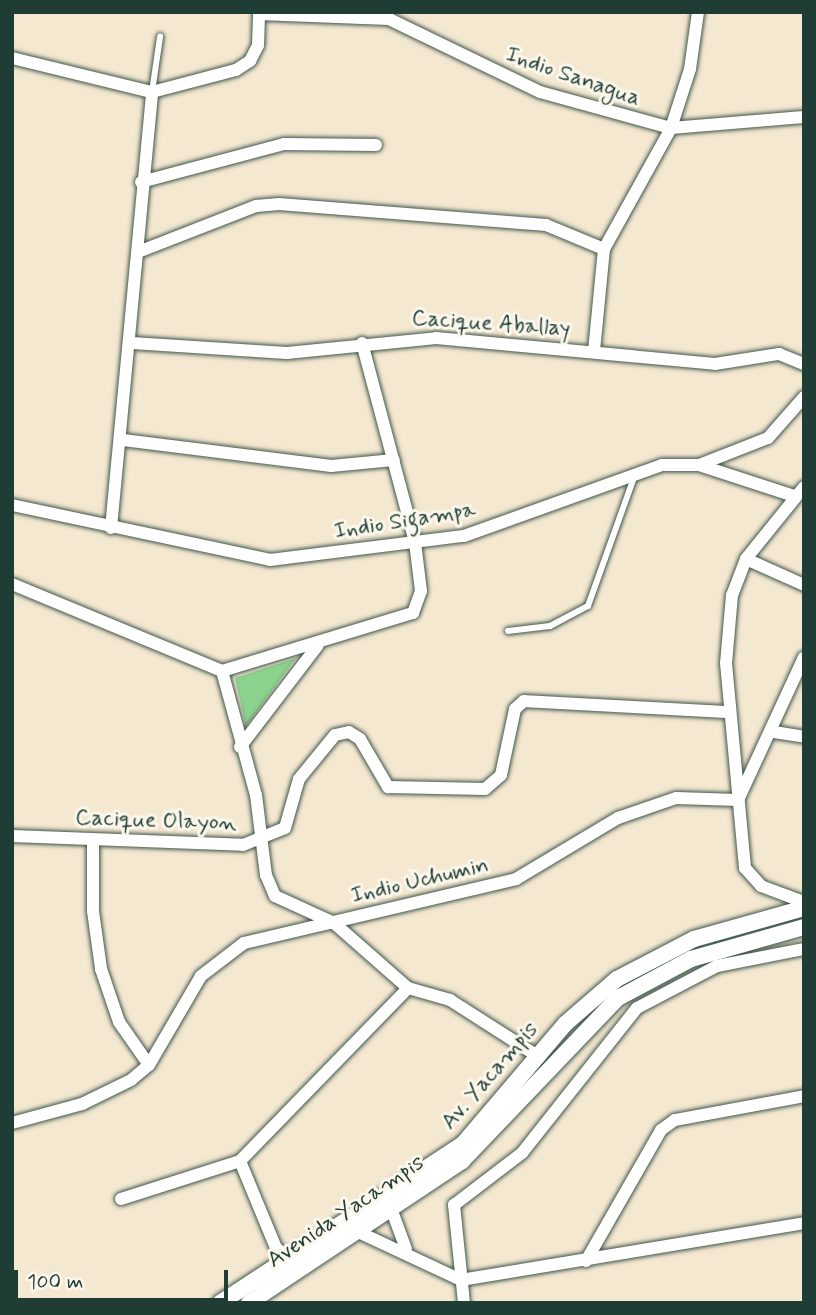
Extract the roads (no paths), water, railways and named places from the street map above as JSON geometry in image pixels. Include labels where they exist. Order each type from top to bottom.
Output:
[{"type":"street","points":[[594,351],[604,248],[671,128],[690,69],[698,12]]},
{"type":"street","name":"Indio Sanagua","points":[[12,58],[152,92],[236,71],[258,45],[260,13],[342,13],[389,19],[540,92],[671,128],[804,117]]},
{"type":"street","points":[[111,528],[123,440],[132,343],[141,182],[152,92]]},
{"type":"street","points":[[141,182],[284,144],[376,145]]},
{"type":"street","points":[[138,252],[256,206],[279,204],[546,225],[604,248]]},
{"type":"street","name":"Cacique Aballay","points":[[132,343],[287,353],[362,343],[436,338],[715,364],[779,354],[804,363]]},
{"type":"street","points":[[12,584],[222,671],[318,645],[413,613],[421,603],[415,542],[362,343]]},
{"type":"street","points":[[699,466],[768,438],[804,397]]},
{"type":"street","points":[[123,440],[331,466],[394,460]]},
{"type":"street","name":"Indio Sigampa","points":[[12,505],[270,560],[415,542],[491,528],[637,470],[699,466],[799,492]]},
{"type":"street","points":[[799,492],[746,559],[727,628],[729,712],[738,800],[751,880],[804,905]]},
{"type":"street","points":[[746,559],[804,585]]},
{"type":"street","points":[[240,747],[318,645]]},
{"type":"street","points":[[738,800],[774,732],[804,657]]},
{"type":"street","points":[[222,671],[275,896],[334,923],[408,988],[450,1000],[538,1057]]},
{"type":"street","name":"Cacique Olayon","points":[[12,836],[225,848],[262,841],[285,828],[299,779],[335,735],[349,732],[360,738],[388,787],[485,789],[501,775],[515,709],[524,701],[729,712]]},
{"type":"street","points":[[774,732],[804,737]]},
{"type":"street","name":"Indio Uchumin","points":[[149,1065],[185,998],[221,958],[244,943],[516,879],[618,818],[676,798],[738,800]]},
{"type":"street","points":[[12,1124],[82,1104],[149,1065],[118,1022],[102,970],[93,911],[93,841]]},
{"type":"street","name":"Av. Yacampis","points":[[220,1303],[344,1225],[463,1144],[538,1057],[617,979],[694,939],[804,905]]},
{"type":"street","name":"Avenida Yacampis","points":[[249,1303],[360,1234],[483,1143],[618,998],[691,960],[804,927]]},
{"type":"street","points":[[464,1303],[454,1205],[522,1153],[649,999],[718,966],[804,948]]},
{"type":"street","points":[[121,1199],[240,1161],[408,988]]},
{"type":"street","points":[[586,1261],[661,1130],[675,1120],[804,1096]]},
{"type":"street","points":[[240,1161],[276,1248],[288,1261],[309,1265]]},
{"type":"street","points":[[392,1211],[406,1249]]},
{"type":"street","points":[[344,1225],[360,1234],[406,1249],[461,1280],[804,1223]]},
{"type":"lane","points":[[152,92],[160,37]]},
{"type":"lane","points":[[508,631],[550,626],[588,607],[637,470]]}]
